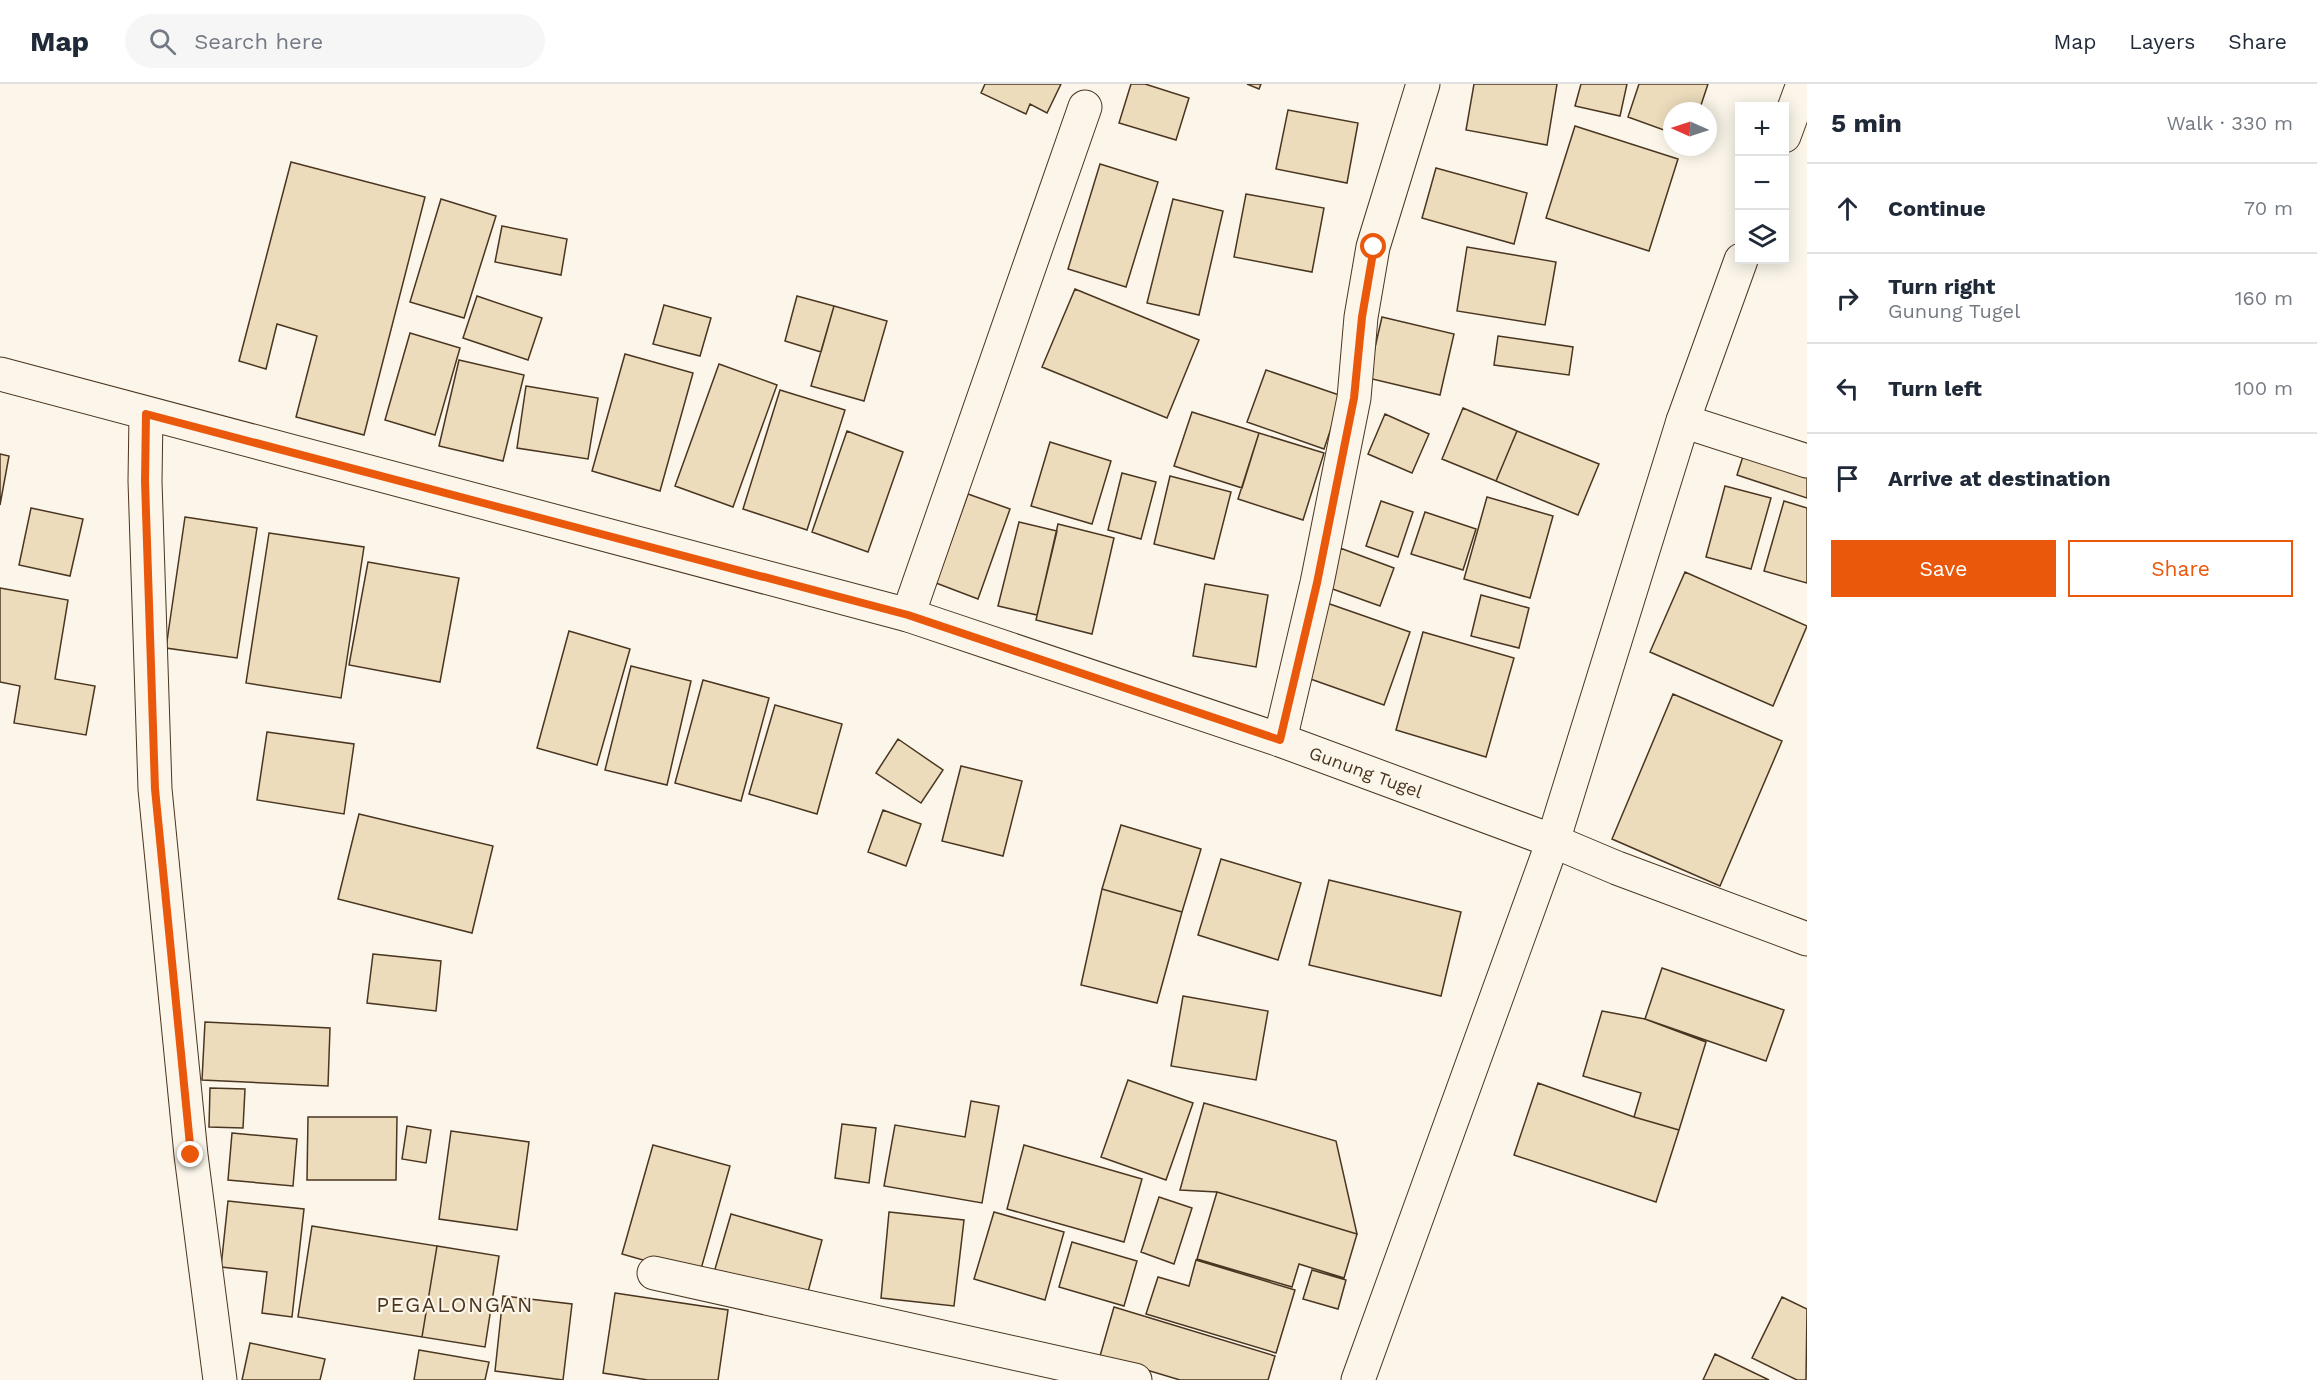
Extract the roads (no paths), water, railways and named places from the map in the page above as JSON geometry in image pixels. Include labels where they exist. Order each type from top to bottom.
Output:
[{"type":"street","points":[[1280,740],[1317,583],[1354,398],[1362,317],[1374,247],[1423,84]]},
{"type":"street","points":[[1789,124],[1803,84]]},
{"type":"street","points":[[908,615],[1085,107]]},
{"type":"street","points":[[1358,1380],[1553,841],[1683,421],[1740,264]]},
{"type":"street","name":"Gunung Tugel","points":[[0,374],[908,615],[1280,740],[1553,841],[1617,868],[1807,939]]},
{"type":"street","points":[[146,414],[145,481],[155,789],[191,1155],[220,1380]]},
{"type":"street","points":[[1683,421],[1807,461]]},
{"type":"street","points":[[654,1273],[1135,1380]]},
{"type":"district","name":"PEGALONGAN","points":[[455,1304]]}]
